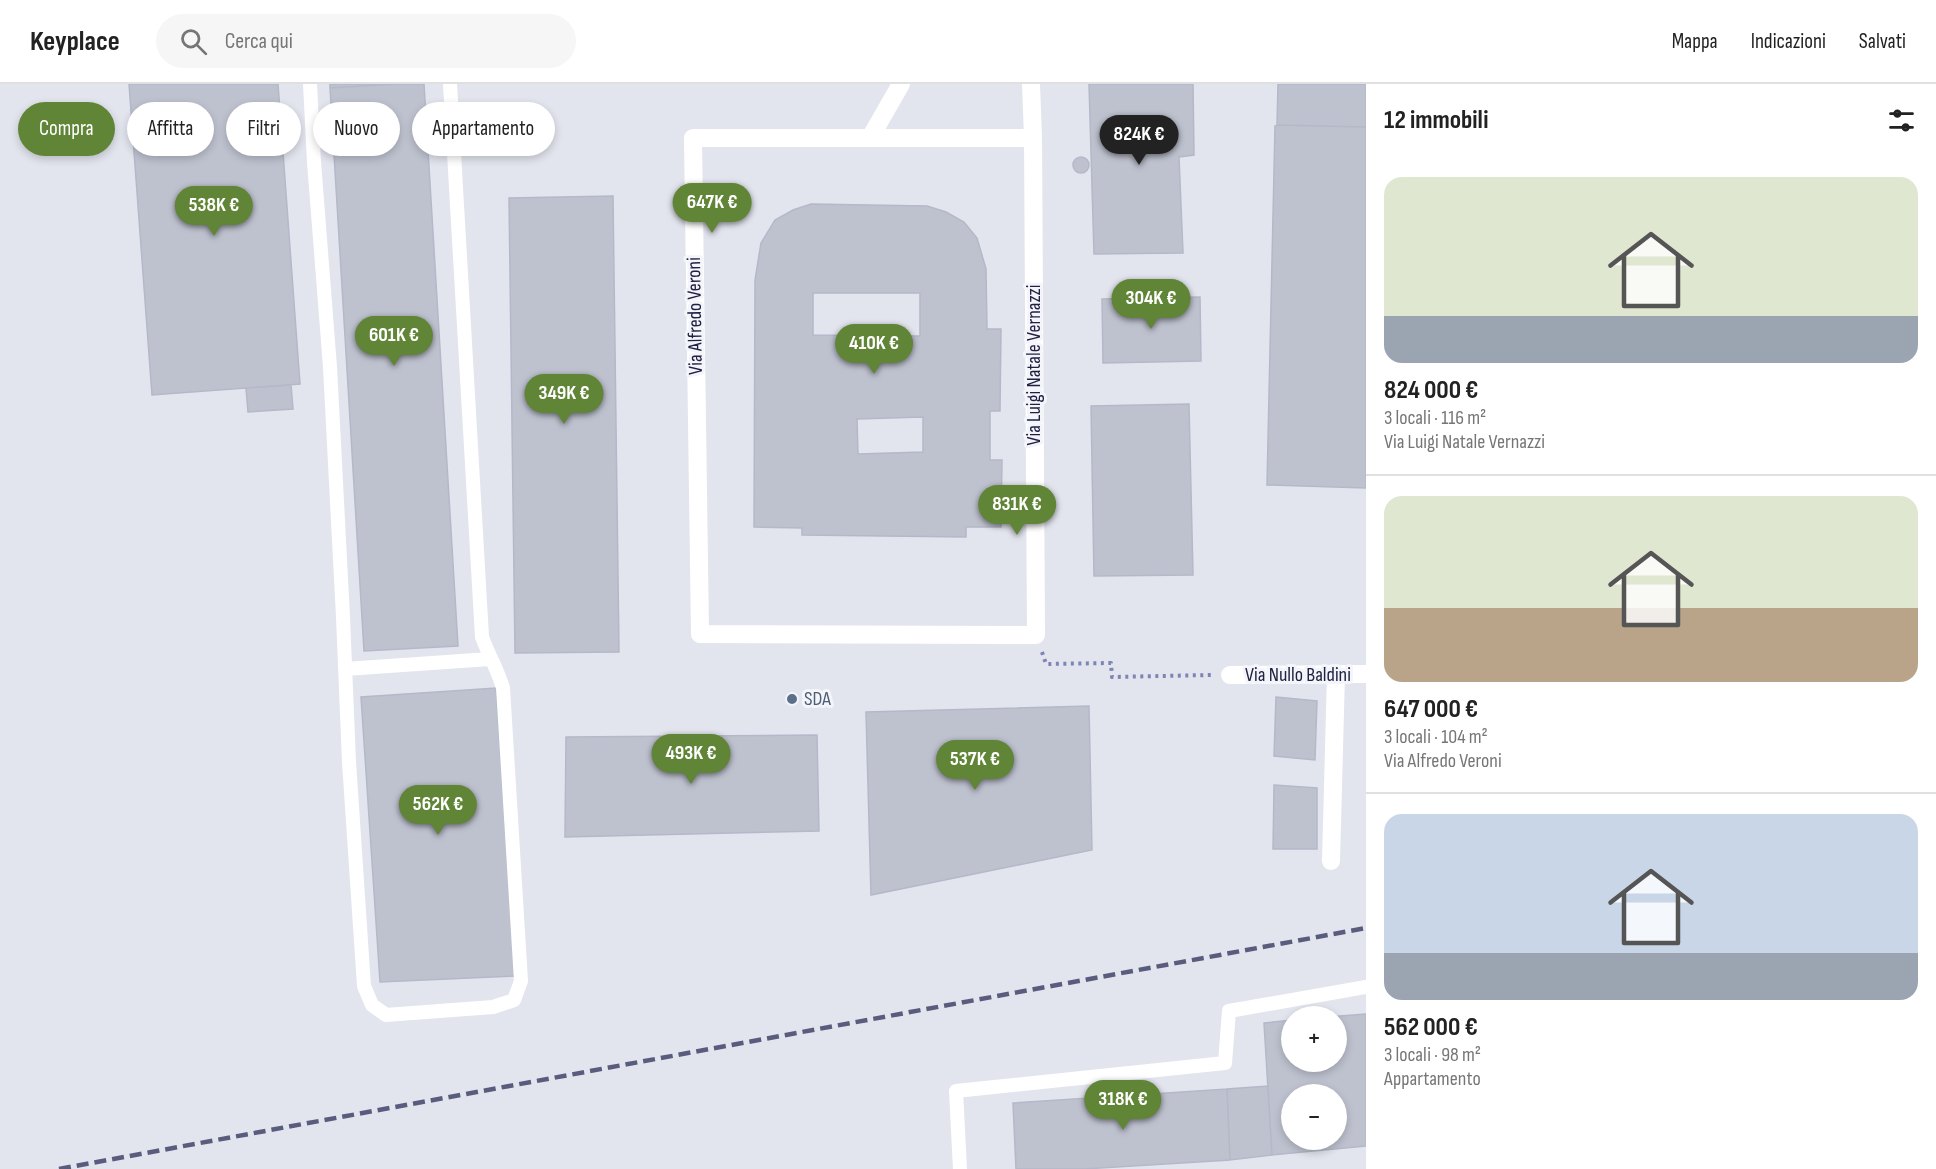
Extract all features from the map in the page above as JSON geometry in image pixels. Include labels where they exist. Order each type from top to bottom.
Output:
[{"type":"street","points":[[870,138],[901,84]]},
{"type":"street","name":"Via Luigi Natale Vernazzi","points":[[1031,84],[1036,635]]},
{"type":"street","name":"Via Alfredo Veroni","points":[[1033,138],[693,138],[700,634],[1036,635]]},
{"type":"street","points":[[1331,861],[1336,674]]},
{"type":"street","name":"Via Nullo Baldini","points":[[1230,675],[1366,674]]},
{"type":"lane","points":[[310,84],[330,367],[349,762],[364,986],[372,1005],[386,1015],[493,1007],[514,1000],[521,981],[503,688],[499,672],[490,659],[482,637],[450,84]]},
{"type":"lane","points":[[345,669],[490,659]]},
{"type":"lane","points":[[960,1169],[956,1091],[1226,1063],[1229,1011],[1366,987]]},
{"type":"path","points":[[1036,635],[1046,664],[1112,663],[1112,677],[1230,675]]},
{"type":"building","points":[[129,84],[278,84],[279,102],[226,102],[226,156],[283,156],[300,384],[152,395],[134,156],[214,156],[214,102],[130,102]]},
{"type":"building","points":[[330,84],[396,84],[330,88]]},
{"type":"building","points":[[424,84],[425,102],[412,102],[412,156],[428,156],[458,646],[364,651],[334,156],[400,156],[400,102],[331,102],[330,88]]},
{"type":"building","points":[[1089,84],[1193,84],[1194,155],[1179,157],[1183,253],[1094,254]]},
{"type":"building","points":[[1278,84],[1366,84],[1366,127],[1277,125]]},
{"type":"building","points":[[1275,126],[1366,127],[1366,488],[1267,485]]},
{"type":"building","points":[[1081,157],[1087,159],[1089,165],[1087,171],[1081,173],[1075,171],[1073,165],[1075,159]]},
{"type":"building","points":[[613,196],[619,652],[515,653],[509,198]]},
{"type":"building","points":[[811,204],[927,206],[946,212],[964,222],[977,238],[986,269],[987,329],[1001,329],[1000,411],[990,411],[990,460],[1002,460],[1001,527],[966,527],[966,537],[802,535],[802,528],[754,527],[755,280],[761,243],[775,220],[793,210]],"holes":[[[813,293],[920,293],[920,336],[813,335]],[[923,417],[923,452],[858,454],[857,419]]]},
{"type":"building","points":[[1200,297],[1201,361],[1103,363],[1102,299]]},
{"type":"building","points":[[291,385],[293,409],[248,412],[246,388]]},
{"type":"building","points":[[1189,404],[1193,575],[1094,576],[1091,406]]},
{"type":"building","points":[[496,688],[515,976],[380,982],[361,697]]},
{"type":"building","points":[[1276,697],[1317,701],[1315,760],[1274,756]]},
{"type":"building","points":[[1089,706],[1092,850],[871,895],[866,712]]},
{"type":"building","points":[[817,735],[819,831],[565,837],[566,737]]},
{"type":"building","points":[[1274,785],[1317,788],[1317,849],[1273,849]]},
{"type":"building","points":[[1366,1014],[1366,1146],[1347,1148],[1347,1084],[1281,1084],[1281,1150],[1324,1150],[1272,1155],[1264,1023],[1281,1021],[1281,1072],[1347,1072],[1347,1015]]},
{"type":"building","points":[[1268,1086],[1272,1155],[1230,1160],[1227,1089]]},
{"type":"building","points":[[1227,1089],[1230,1160],[1084,1169],[1016,1169],[1013,1103]]},
{"type":"railway","points":[[59,1169],[1366,928]]},
{"type":"place","name":"SDA","points":[[792,699]]}]
